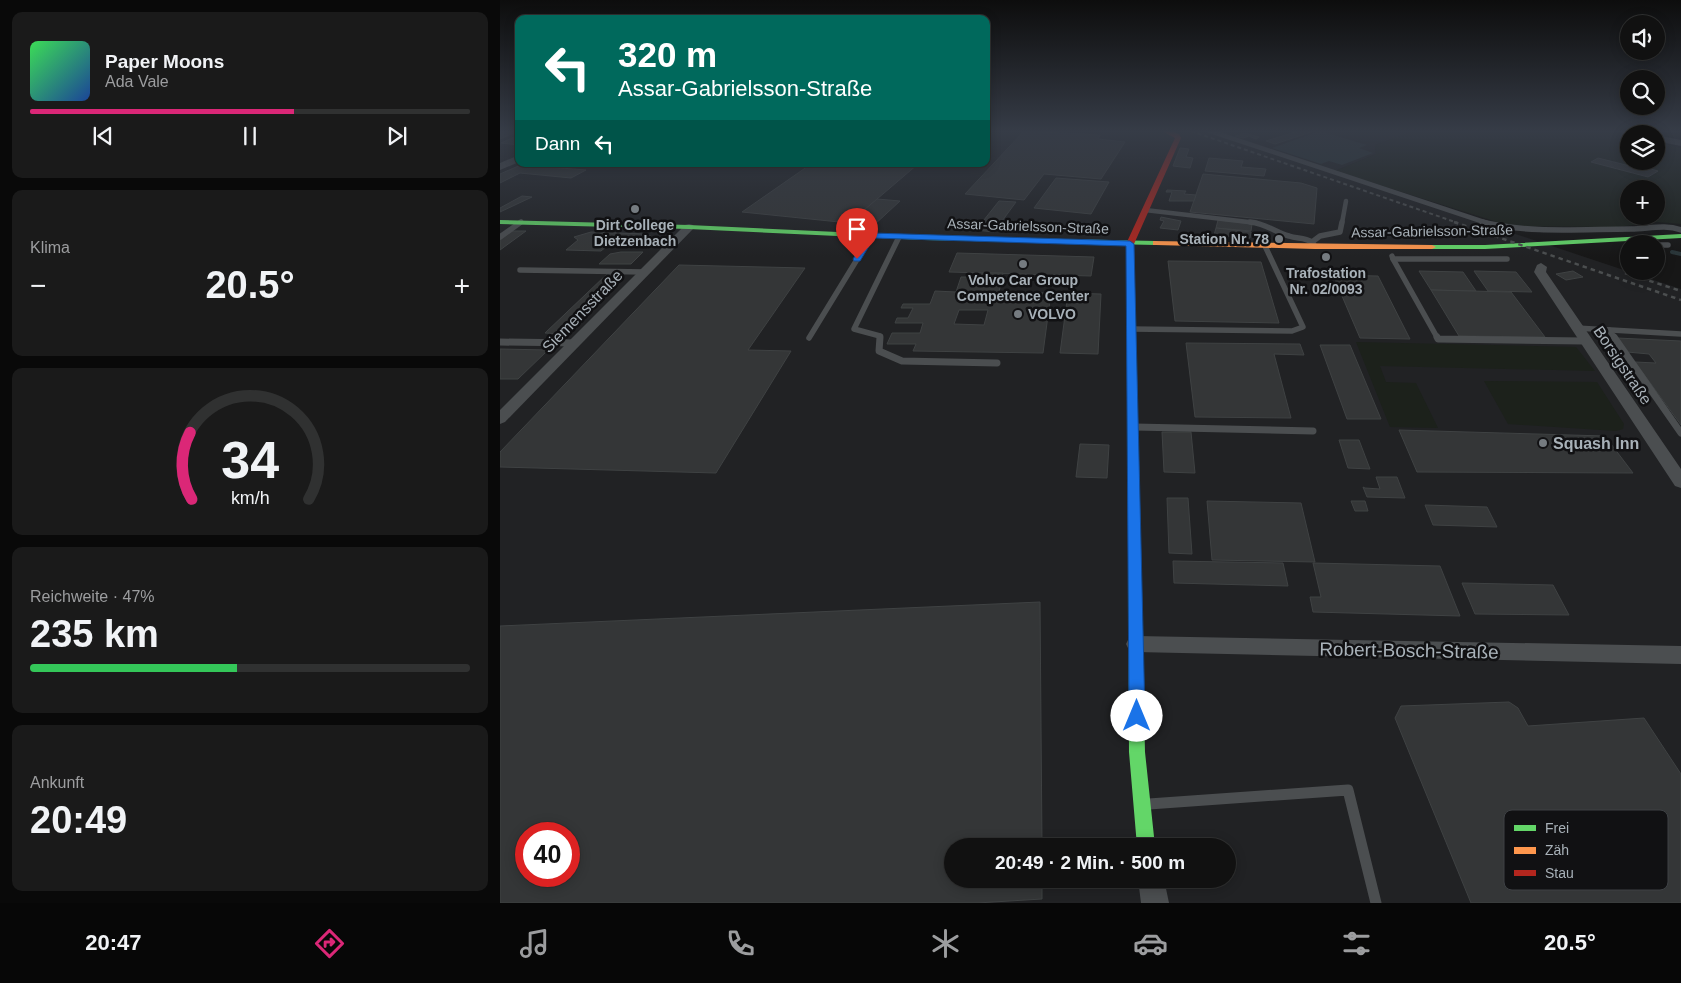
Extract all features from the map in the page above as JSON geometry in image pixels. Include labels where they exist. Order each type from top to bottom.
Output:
[{"type":"street","points":[[1145,838],[1137,752],[1130,244],[1161,173]]},
{"type":"street","name":"Assar-Gabrielsson-Straße","points":[[500,222],[689,227],[900,237],[1265,246],[1314,244],[1388,247],[1485,247],[1681,236]]},
{"type":"street","name":"Siemensstraße","points":[[500,418],[689,227]]},
{"type":"street","name":"Borsigstraße","points":[[1542,267],[1540,272],[1576,328],[1681,482]]},
{"type":"street","name":"Robert-Bosch-Straße","points":[[1136,644],[1681,655]]},
{"type":"street","points":[[1152,888],[1155,903]]},
{"type":"lane","points":[[1336,173],[1453,212],[1502,226],[1522,229],[1591,230],[1640,229],[1660,226],[1681,230]]},
{"type":"lane","points":[[1145,210],[1253,222],[1269,226],[1288,236],[1306,238],[1314,244],[1320,236],[1340,232],[1346,201]]},
{"type":"lane","points":[[500,237],[521,222]]},
{"type":"lane","points":[[809,338],[872,235]]},
{"type":"lane","points":[[900,237],[854,328],[880,336],[879,352],[902,361],[997,364]]},
{"type":"lane","points":[[1131,329],[1292,331],[1303,327],[1265,246]]},
{"type":"lane","points":[[1388,247],[1438,339],[1585,341]]},
{"type":"lane","points":[[1393,259],[1506,259]]},
{"type":"lane","points":[[520,270],[645,272]]},
{"type":"lane","points":[[1576,328],[1681,334]]},
{"type":"lane","points":[[1608,330],[1681,433]]},
{"type":"lane","points":[[500,342],[576,342]]},
{"type":"lane","points":[[1132,427],[1313,432]]},
{"type":"lane","points":[[1142,804],[1348,790],[1376,903]]},
{"type":"shaded area","points":[[500,173],[1333,173],[1620,269],[1620,280],[1654,280],[1681,289],[1681,903],[500,903]]},
{"type":"shaded area","points":[[1342,173],[1681,173],[1681,224],[1665,223],[1665,180],[1620,180],[1620,225],[1633,225],[1617,227],[1510,226]]},
{"type":"shaded area","points":[[1356,342],[1576,347],[1595,371],[1380,366],[1386,382],[1416,383],[1438,428],[1390,427]]},
{"type":"shaded area","points":[[1484,381],[1597,382],[1624,424],[1623,429],[1616,431],[1508,424]]},
{"type":"building","points":[[502,173],[520,173],[500,183],[500,174]]},
{"type":"building","points":[[521,173],[580,173],[571,178]]},
{"type":"building","points":[[798,173],[907,173],[849,223],[742,212]]},
{"type":"building","points":[[985,173],[1105,173],[1101,179],[1044,174],[1024,200],[965,194]]},
{"type":"building","points":[[1230,173],[1265,173],[1264,176]]},
{"type":"building","points":[[1633,173],[1654,173],[1648,177]]},
{"type":"building","points":[[1203,174],[1301,183],[1317,188],[1314,224],[1190,212]]},
{"type":"building","points":[[1056,178],[1109,182],[1091,214],[1034,208]]},
{"type":"building","points":[[1167,190],[1186,191],[1184,194],[1196,195],[1194,201],[1169,201],[1172,192],[1166,192]]},
{"type":"building","points":[[522,196],[532,197],[500,212],[500,208]]},
{"type":"building","points":[[877,199],[900,201],[873,226],[849,223]]},
{"type":"building","points":[[999,201],[1016,202],[994,232],[976,230]]},
{"type":"building","points":[[1161,217],[1181,221],[1178,230],[1160,228],[1164,221],[1160,220]]},
{"type":"building","points":[[1218,220],[1252,224],[1251,231],[1216,228]]},
{"type":"building","points":[[1216,228],[1251,232],[1250,238],[1214,235]]},
{"type":"building","points":[[512,231],[526,231],[500,250],[500,240]]},
{"type":"building","points":[[591,232],[645,234],[643,235],[651,236],[651,241],[613,241],[601,251],[566,250],[578,240],[574,237]]},
{"type":"building","points":[[643,252],[631,264],[599,264],[610,254]]},
{"type":"building","name":"Volvo Car Group Competence Center","points":[[957,253],[1094,257],[1091,276],[949,272]]},
{"type":"building","points":[[1168,261],[1261,262],[1279,323],[1175,321]]},
{"type":"building","points":[[679,265],[805,268],[748,350],[791,351],[716,473],[500,467],[500,452]]},
{"type":"building","points":[[1419,271],[1463,272],[1476,291],[1431,290]]},
{"type":"building","points":[[1474,271],[1516,272],[1532,292],[1488,291]]},
{"type":"building","points":[[1573,271],[1583,277],[1566,280],[1556,274]]},
{"type":"building","name":"VOLVO","points":[[982,273],[1003,273],[999,292],[1051,293],[1043,353],[913,351],[916,344],[887,344],[892,333],[920,333],[923,323],[895,323],[897,318],[908,318],[913,308],[901,308],[903,304],[930,304],[935,291],[956,292],[961,277],[981,277]],"holes":[[[959,310],[988,310],[984,325],[954,324]]]},
{"type":"building","points":[[606,275],[623,275],[563,334],[545,333]]},
{"type":"building","points":[[1333,275],[1378,276],[1410,339],[1360,338]]},
{"type":"building","points":[[1431,290],[1511,292],[1545,337],[1459,336]]},
{"type":"building","points":[[1068,293],[1101,294],[1098,354],[1060,353]]},
{"type":"building","points":[[1617,338],[1681,341],[1681,425],[1635,362],[1656,363],[1649,354],[1627,352]]},
{"type":"building","points":[[1186,343],[1300,344],[1304,355],[1274,354],[1291,418],[1195,417]]},
{"type":"building","points":[[1320,345],[1350,345],[1381,419],[1347,419]]},
{"type":"building","points":[[500,349],[548,350],[518,379],[500,379]]},
{"type":"building","points":[[1399,430],[1605,436],[1633,473],[1417,472]]},
{"type":"building","points":[[1162,432],[1191,432],[1195,473],[1164,472]]},
{"type":"building","points":[[1339,440],[1359,440],[1370,469],[1348,468]]},
{"type":"building","points":[[1080,444],[1109,445],[1107,478],[1076,477]]},
{"type":"building","points":[[1376,477],[1397,477],[1405,498],[1367,497],[1363,487],[1380,489]]},
{"type":"building","points":[[1167,498],[1188,498],[1192,554],[1169,553]]},
{"type":"building","points":[[1207,501],[1301,503],[1315,562],[1212,560]]},
{"type":"building","points":[[1351,501],[1365,501],[1368,511],[1355,511]]},
{"type":"building","points":[[1425,505],[1487,507],[1497,527],[1433,525]]},
{"type":"building","points":[[1173,561],[1283,563],[1288,586],[1174,583]]},
{"type":"building","points":[[1313,563],[1440,566],[1460,616],[1313,612],[1310,597],[1321,597]]},
{"type":"building","points":[[1462,583],[1553,585],[1569,615],[1475,614]]},
{"type":"building","points":[[1040,602],[1042,838],[944,838],[944,888],[1042,888],[1042,899],[977,903],[500,903],[500,626]]},
{"type":"building","points":[[1509,702],[1518,708],[1528,726],[1644,718],[1681,774],[1681,903],[1471,903],[1395,718],[1401,706]]},
{"type":"waterway","points":[[1672,252],[1681,254]]},
{"type":"railway","points":[[1313,173],[1458,223]]},
{"type":"railway","points":[[1454,222],[1681,300]]},
{"type":"railway","points":[[1647,280],[1681,291]]},
{"type":"traffic: fast","points":[[500,222],[689,227],[924,238],[1156,243]]},
{"type":"traffic: fast","points":[[1432,247],[1485,247],[1681,236]]},
{"type":"traffic: fast","points":[[1131,309],[1137,752],[1145,838]]},
{"type":"traffic: slow","points":[[1156,243],[1315,247],[1432,247]]},
{"type":"traffic: jam","points":[[1131,309],[1130,244],[1162,173]]},
{"type":"place","name":"Dirt College Dietzenbach","points":[[635,209]]},
{"type":"place","name":"Station Nr. 78","points":[[1279,239]]},
{"type":"place","name":"Trafostation Nr. 02/0093","points":[[1326,257]]},
{"type":"place","name":"Volvo Car Group Competence Center","points":[[1023,264]]},
{"type":"place","name":"VOLVO","points":[[1018,314]]},
{"type":"place","name":"Squash Inn","points":[[1543,443]]},
{"type":"route","points":[[857,259],[872,235],[1130,244],[1137,716]]}]
